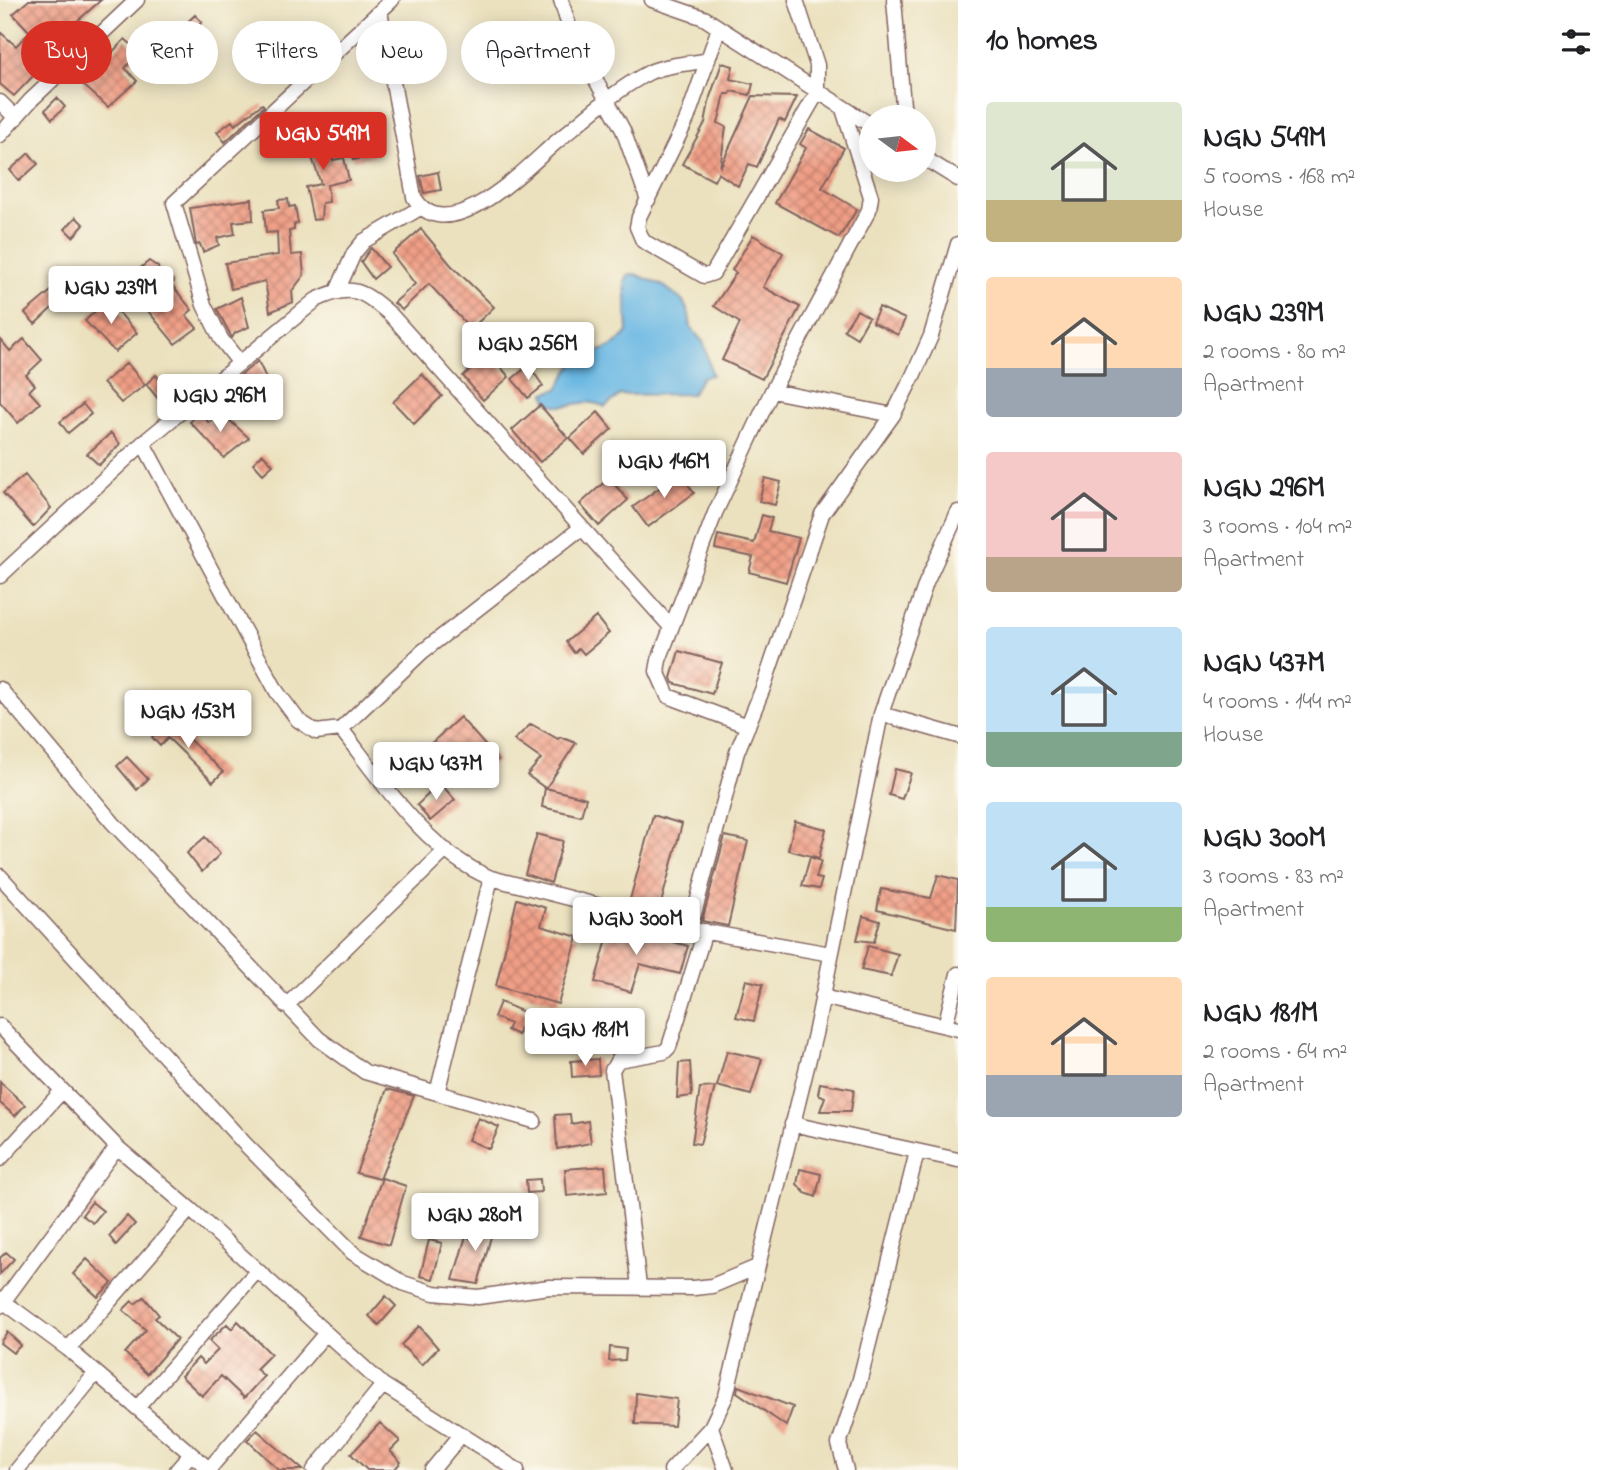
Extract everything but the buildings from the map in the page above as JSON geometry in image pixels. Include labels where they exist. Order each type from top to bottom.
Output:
[{"type":"street","points":[[0,135],[137,0]]},
{"type":"street","points":[[239,362],[221,340],[204,305],[174,202],[392,0]]},
{"type":"street","points":[[561,0],[572,36],[623,130],[648,200]]},
{"type":"street","points":[[653,0],[704,18],[859,118]]},
{"type":"street","points":[[719,28],[687,119],[637,227],[643,241],[696,274],[713,274],[817,93],[817,65],[796,0]]},
{"type":"street","points":[[894,0],[903,105]]},
{"type":"street","points":[[380,11],[414,197],[420,208],[440,216],[474,207],[518,178],[608,100],[650,72],[708,60]]},
{"type":"street","points":[[0,102],[16,118]]},
{"type":"street","points":[[748,726],[668,696],[657,671],[715,513],[772,391],[869,210],[871,197],[843,109]]},
{"type":"street","points":[[936,165],[958,179]]},
{"type":"street","points":[[338,289],[354,253],[364,241],[420,208]]},
{"type":"street","points":[[690,929],[726,789],[822,514],[893,415],[931,335],[958,244]]},
{"type":"street","points":[[1,572],[143,443],[316,300],[338,289],[354,290],[370,297],[391,316],[671,627]]},
{"type":"street","points":[[772,391],[893,415]]},
{"type":"street","points":[[143,443],[277,692],[298,720],[316,733],[341,729],[422,652],[581,528]]},
{"type":"street","points":[[671,1470],[710,1427],[726,1396],[822,998],[881,714],[926,583],[958,512]]},
{"type":"street","points":[[0,689],[113,823],[319,1040],[365,1072],[534,1121]]},
{"type":"street","points":[[881,714],[958,736]]},
{"type":"street","points":[[341,729],[433,840],[469,869],[491,878],[690,929],[831,954]]},
{"type":"street","points":[[286,1006],[446,850]]},
{"type":"street","points":[[0,876],[245,1144],[353,1253],[403,1283],[433,1293],[478,1297],[549,1287],[712,1286],[757,1268]]},
{"type":"street","points":[[438,1093],[491,878]]},
{"type":"street","points":[[639,1286],[612,1070],[618,1060],[664,1052],[668,1047],[705,931]]},
{"type":"street","points":[[822,998],[952,1028],[958,974]]},
{"type":"street","points":[[0,1026],[117,1147],[190,1209],[383,1385],[517,1470]]},
{"type":"street","points":[[0,1159],[62,1091]]},
{"type":"street","points":[[792,1124],[958,1160]]},
{"type":"street","points":[[117,1147],[0,1302],[68,1349],[210,1470],[326,1333]]},
{"type":"street","points":[[846,1470],[839,1444],[859,1383],[917,1152]]},
{"type":"street","points":[[68,1349],[190,1209]]},
{"type":"street","points":[[137,1408],[256,1272]]},
{"type":"street","points":[[17,1470],[96,1373]]},
{"type":"street","points":[[314,1470],[383,1385]]},
{"type":"street","points":[[710,1427],[726,1470]]},
{"type":"street","points":[[432,1470],[461,1435]]},
{"type":"street","points":[[177,1470],[191,1454]]},
{"type":"water","points":[[635,274],[664,286],[683,301],[691,328],[704,343],[712,375],[702,377],[692,394],[620,395],[605,407],[587,403],[561,406],[547,401],[545,393],[558,389],[577,360],[614,345],[628,332],[625,282],[628,275]]}]
